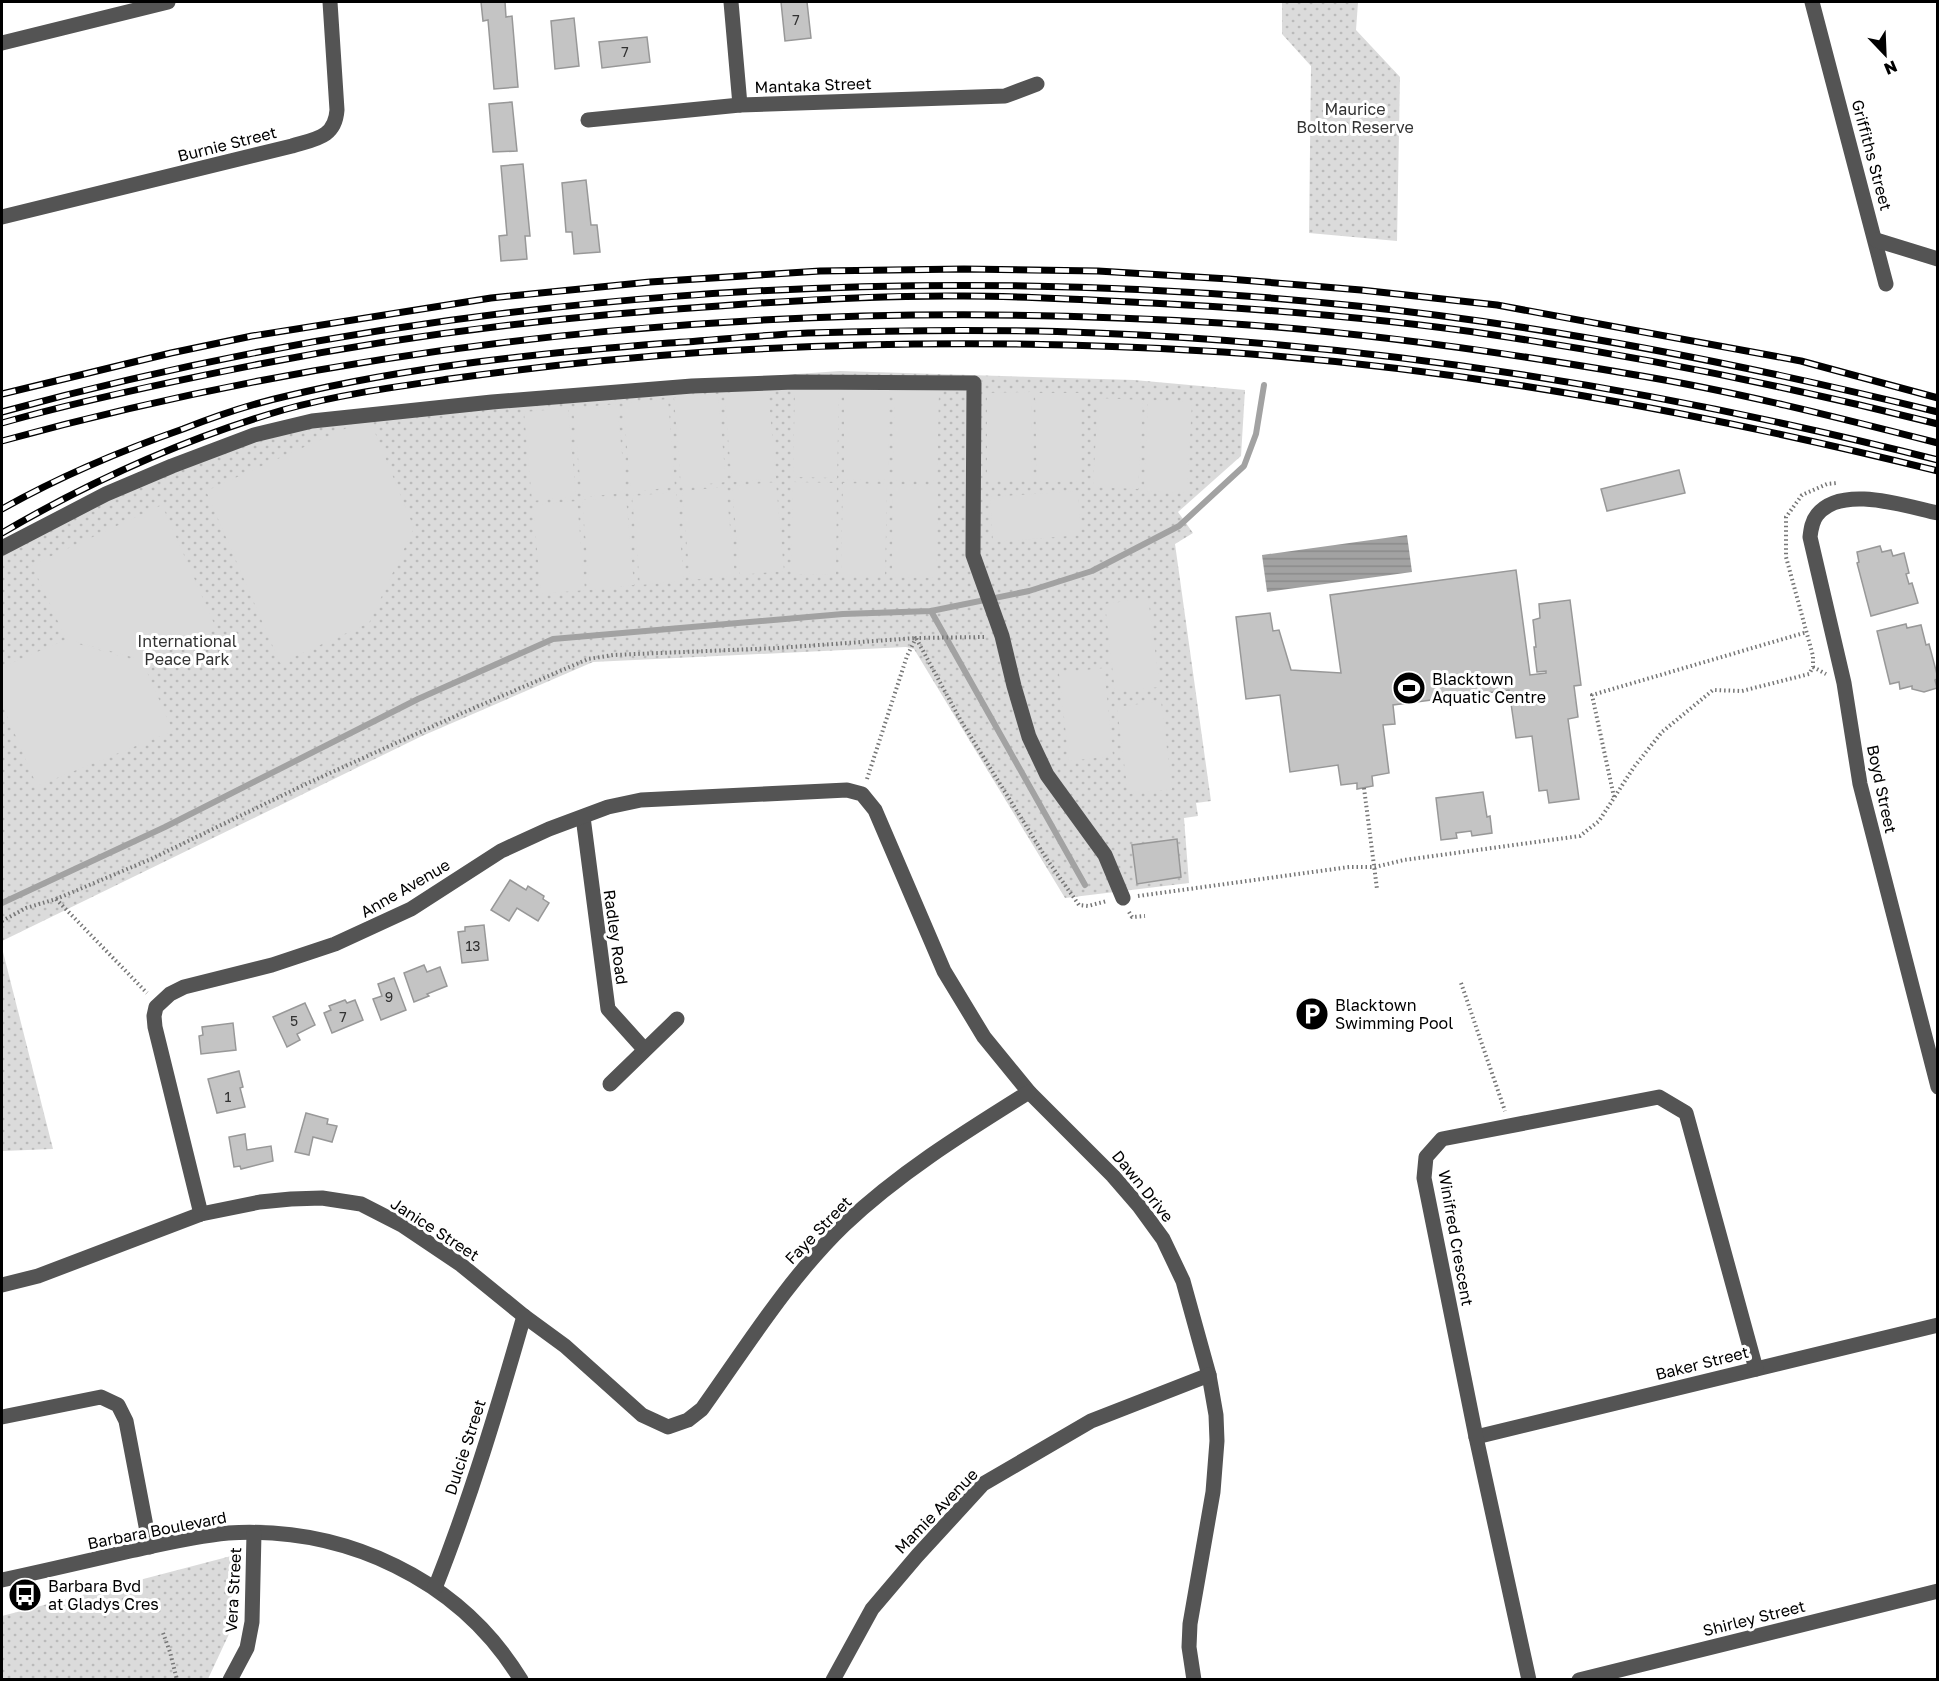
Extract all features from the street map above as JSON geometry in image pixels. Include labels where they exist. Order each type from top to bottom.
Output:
[{"type":"street","points":[[2,42],[168,2]]},
{"type":"street","name":"Burnie Street","points":[[2,217],[322,137],[331,131],[337,111],[330,2]]},
{"type":"street","points":[[731,2],[740,105]]},
{"type":"street","name":"Griffiths Street","points":[[1812,2],[1886,284]]},
{"type":"street","name":"Mantaka Street","points":[[588,120],[740,105],[1005,96],[1037,84]]},
{"type":"street","points":[[1876,240],[1938,259]]},
{"type":"street","points":[[2,548],[106,494],[161,471],[254,435],[312,421],[492,402],[692,386],[794,382],[974,383],[973,555],[1002,636],[1014,686],[1034,746],[1047,775],[1105,855],[1123,898]]},
{"type":"street","name":"Boyd Street","points":[[1938,513],[1887,502],[1848,498],[1831,504],[1818,513],[1813,522],[1810,537],[1844,683],[1860,784],[1938,1087]]},
{"type":"street","name":"Anne Avenue","points":[[159,1004],[170,994],[184,987],[305,955],[374,928],[411,909],[501,851],[549,829],[608,807],[641,800],[854,792]]},
{"type":"street","name":"Dawn Drive","points":[[854,792],[875,810],[944,971],[984,1037],[1029,1092],[1113,1176],[1139,1206],[1163,1239],[1183,1281],[1209,1375],[1216,1415],[1217,1460],[1209,1522],[1190,1624],[1194,1680]]},
{"type":"street","name":"Radley Road","points":[[583,817],[608,1009],[644,1049]]},
{"type":"street","points":[[159,1004],[154,1016],[155,1027],[201,1214]]},
{"type":"street","points":[[610,1084],[677,1019]]},
{"type":"street","name":"Faye Street","points":[[668,1427],[688,1420],[702,1409],[799,1275],[844,1225],[914,1166],[1029,1092]]},
{"type":"street","name":"Winifred Crescent","points":[[1529,1680],[1476,1437],[1424,1178],[1426,1157],[1442,1139],[1659,1097],[1686,1113],[1756,1369]]},
{"type":"street","name":"Janice Street","points":[[2,1285],[48,1272],[201,1214],[260,1202],[301,1199],[322,1198],[361,1204],[402,1225],[460,1264],[565,1346],[642,1415],[668,1427]]},
{"type":"street","name":"Dulcie Street","points":[[435,1588],[507,1377],[524,1316]]},
{"type":"street","name":"Baker Street","points":[[1476,1437],[1938,1324]]},
{"type":"street","name":"Mamie Avenue","points":[[833,1680],[872,1609],[983,1484],[1091,1421],[1209,1375]]},
{"type":"street","points":[[2,1417],[101,1397],[118,1405],[126,1421],[150,1547]]},
{"type":"street","name":"Barbara Boulevard","points":[[2,1580],[150,1547],[228,1533],[306,1537],[353,1547],[393,1564],[435,1588],[482,1628],[521,1680]]},
{"type":"street","name":"Vera Street","points":[[230,1680],[247,1648],[252,1622],[254,1533]]},
{"type":"street","name":"Shirley Street","points":[[1579,1680],[1938,1591]]},
{"type":"path","points":[[916,639],[961,721],[1046,858],[1079,905],[1088,906],[1123,898],[1349,867],[1375,867],[1404,860],[1580,836],[1599,821],[1634,767],[1662,732],[1713,690],[1743,691],[1809,674],[1813,667],[1813,656],[1807,632],[1592,695],[1614,797]]},
{"type":"path","points":[[2,921],[26,908],[56,899],[151,859],[319,778],[588,659],[613,655],[1002,636]]},
{"type":"path","points":[[854,792],[907,656],[916,639]]},
{"type":"path","points":[[1364,788],[1377,889]]},
{"type":"path","points":[[56,899],[131,979],[159,1004]]},
{"type":"path","points":[[1461,983],[1510,1126]]},
{"type":"path","points":[[163,1633],[170,1652],[175,1679]]},
{"type":"green space","name":"Maurice Bolton Reserve","points":[[1282,2],[1358,2],[1356,30],[1400,77],[1397,241],[1309,233],[1311,66],[1282,34]]},
{"type":"green space","name":"International Peace Park","points":[[840,371],[1134,380],[1245,390],[1241,456],[1178,512],[1193,533],[1175,544],[1211,801],[1196,803],[1198,816],[1184,818],[1189,883],[1065,898],[914,649],[906,647],[593,662],[422,736],[2,941],[2,545],[259,430]]},
{"type":"green space","points":[[795,388],[839,389],[837,478],[793,477]]},
{"type":"green space","points":[[768,389],[776,478],[732,482],[724,393]]},
{"type":"green space","points":[[844,389],[889,390],[888,480],[844,479]]},
{"type":"green space","points":[[895,391],[939,391],[937,481],[893,480]]},
{"type":"green space","points":[[1031,392],[1032,481],[987,481],[987,393]]},
{"type":"green space","points":[[1035,393],[1080,393],[1080,481],[1037,482]]},
{"type":"green space","points":[[718,394],[726,482],[681,487],[674,398]]},
{"type":"green space","points":[[1098,398],[1143,400],[1138,489],[1093,487]]},
{"type":"green space","points":[[668,399],[675,487],[631,492],[623,403]]},
{"type":"green space","points":[[1148,400],[1192,402],[1187,493],[1144,491]]},
{"type":"green space","points":[[617,404],[626,493],[582,497],[573,408]]},
{"type":"green space","points":[[568,408],[576,496],[532,501],[524,412]]},
{"type":"green space","points":[[369,418],[414,528],[369,623],[280,663],[206,491]]},
{"type":"green space","points":[[776,482],[784,571],[740,575],[732,486]]},
{"type":"green space","points":[[793,482],[837,483],[836,575],[791,574]]},
{"type":"green space","points":[[843,483],[887,484],[885,576],[841,576]]},
{"type":"green space","points":[[893,484],[938,485],[936,578],[892,577]]},
{"type":"green space","points":[[726,487],[735,576],[690,580],[682,491]]},
{"type":"green space","points":[[1078,491],[1081,535],[993,542],[990,497]]},
{"type":"green space","points":[[676,492],[684,581],[640,585],[632,496]]},
{"type":"green space","points":[[626,497],[634,585],[590,590],[582,500]]},
{"type":"green space","points":[[577,501],[585,590],[541,594],[533,505]]},
{"type":"green space","points":[[162,505],[216,628],[143,660],[66,639],[32,565]]},
{"type":"green space","points":[[1148,598],[1160,687],[1115,692],[1105,604]]},
{"type":"green space","points":[[65,640],[143,663],[173,731],[37,786],[2,704],[2,667]]},
{"type":"green space","points":[[1104,668],[1113,756],[1069,761],[1059,673]]},
{"type":"green space","points":[[1161,701],[1172,789],[1128,794],[1117,707]]},
{"type":"green space","points":[[2,948],[53,1149],[2,1151]]},
{"type":"green space","points":[[235,1555],[229,1634],[208,1679],[2,1679],[2,1616]]},
{"type":"shaded area","points":[[1407,535],[1412,572],[1267,592],[1262,555]]},
{"type":"building","points":[[481,2],[505,2],[506,17],[512,16],[518,87],[494,89],[488,20],[483,21]]},
{"type":"building","points":[[781,2],[807,2],[811,38],[785,41]]},
{"type":"building","points":[[574,18],[579,66],[555,69],[551,21]]},
{"type":"building","points":[[647,37],[650,62],[602,68],[599,42]]},
{"type":"building","points":[[512,102],[517,151],[493,152],[489,104]]},
{"type":"building","points":[[523,164],[530,236],[525,236],[527,259],[501,261],[499,236],[507,235],[501,166]]},
{"type":"building","points":[[586,180],[591,225],[597,225],[600,252],[574,254],[572,232],[566,232],[562,183]]},
{"type":"building","points":[[1679,470],[1685,493],[1607,511],[1601,489]]},
{"type":"building","points":[[1880,546],[1882,552],[1891,550],[1893,556],[1904,553],[1909,573],[1906,574],[1909,584],[1912,583],[1918,603],[1871,616],[1857,563],[1859,562],[1857,552]]},
{"type":"building","name":"Blacktown Aquatic Centre","points":[[1516,570],[1530,675],[1546,673],[1546,671],[1537,672],[1534,647],[1536,647],[1533,620],[1540,618],[1539,604],[1570,600],[1581,685],[1574,686],[1578,717],[1568,719],[1579,799],[1549,803],[1547,790],[1539,791],[1532,736],[1516,738],[1509,690],[1393,705],[1395,724],[1383,725],[1389,773],[1372,776],[1373,786],[1357,789],[1357,783],[1341,785],[1338,765],[1290,772],[1280,695],[1246,699],[1236,617],[1270,613],[1273,631],[1279,630],[1291,670],[1341,673],[1330,595]]},
{"type":"building","points":[[1906,624],[1907,628],[1921,625],[1926,645],[1929,644],[1938,678],[1935,680],[1937,688],[1924,692],[1912,689],[1912,686],[1900,689],[1899,682],[1890,684],[1877,631]]},
{"type":"building","points":[[1483,792],[1492,833],[1472,836],[1471,831],[1456,833],[1457,838],[1441,840],[1436,798]]},
{"type":"building","points":[[1177,839],[1181,877],[1137,884],[1132,845]]},
{"type":"building","points":[[510,880],[526,890],[528,886],[544,896],[543,899],[549,903],[538,921],[517,908],[509,921],[491,910]]},
{"type":"building","points":[[484,925],[488,960],[462,963],[458,932],[465,931],[465,927]]},
{"type":"building","points":[[424,965],[427,972],[440,967],[447,986],[414,1002],[404,973]]},
{"type":"building","points":[[394,978],[406,1010],[381,1020],[373,999],[382,996],[378,984]]},
{"type":"building","points":[[345,1000],[347,1003],[355,1000],[363,1020],[332,1033],[324,1013],[331,1010],[329,1006]]},
{"type":"building","points":[[305,1003],[315,1025],[297,1034],[300,1040],[287,1047],[273,1017]]},
{"type":"building","points":[[233,1023],[236,1050],[201,1054],[199,1036],[203,1035],[202,1027]]},
{"type":"building","points":[[239,1071],[243,1087],[240,1088],[245,1107],[217,1113],[208,1079]]},
{"type":"building","points":[[306,1113],[328,1119],[327,1124],[337,1126],[332,1142],[313,1137],[309,1155],[295,1152]]},
{"type":"building","points":[[245,1134],[247,1150],[271,1146],[273,1161],[241,1169],[240,1166],[234,1167],[229,1137]]},
{"type":"waterway","points":[[2,903],[165,827],[418,699],[553,639],[843,614],[931,611],[1029,591],[1092,571],[1179,526],[1244,466],[1256,434],[1264,385]]},
{"type":"waterway","points":[[931,611],[1085,885]]},
{"type":"railway","points":[[2,394],[252,336],[491,298],[650,282],[820,271],[964,269],[1098,271],[1229,279],[1497,305],[1801,361],[1938,398]]},
{"type":"railway","points":[[2,412],[167,371],[335,338],[504,313],[675,296],[846,287],[1017,286],[1188,292],[1357,306],[1504,324],[1722,363],[1938,412]]},
{"type":"railway","points":[[2,423],[98,398],[195,377],[317,353],[431,335],[661,310],[872,297],[988,296],[1237,308],[1452,329],[1606,353],[1717,374],[1938,424]]},
{"type":"railway","points":[[2,441],[151,404],[302,373],[454,349],[606,331],[759,320],[913,315],[1066,316],[1220,323],[1323,331],[1426,343],[1708,388],[1938,443]]},
{"type":"railway","points":[[2,509],[68,475],[159,437],[221,415],[274,399],[381,376],[525,356],[756,336],[844,332],[988,330],[1096,333],[1309,348],[1414,360],[1520,374],[1730,412],[1938,460]]},
{"type":"railway","points":[[2,533],[104,479],[174,448],[246,421],[324,400],[449,379],[577,363],[771,348],[900,344],[1029,344],[1158,348],[1313,359],[1493,381],[1583,396],[1761,430],[1938,471]]},
{"type":"place","name":"Blacktown Aquatic Centre","points":[[1409,688]]},
{"type":"place","name":"Blacktown Swimming Pool","points":[[1312,1014]]},
{"type":"place","name":"Barbara Bvd at Gladys Cres","points":[[25,1595]]}]
